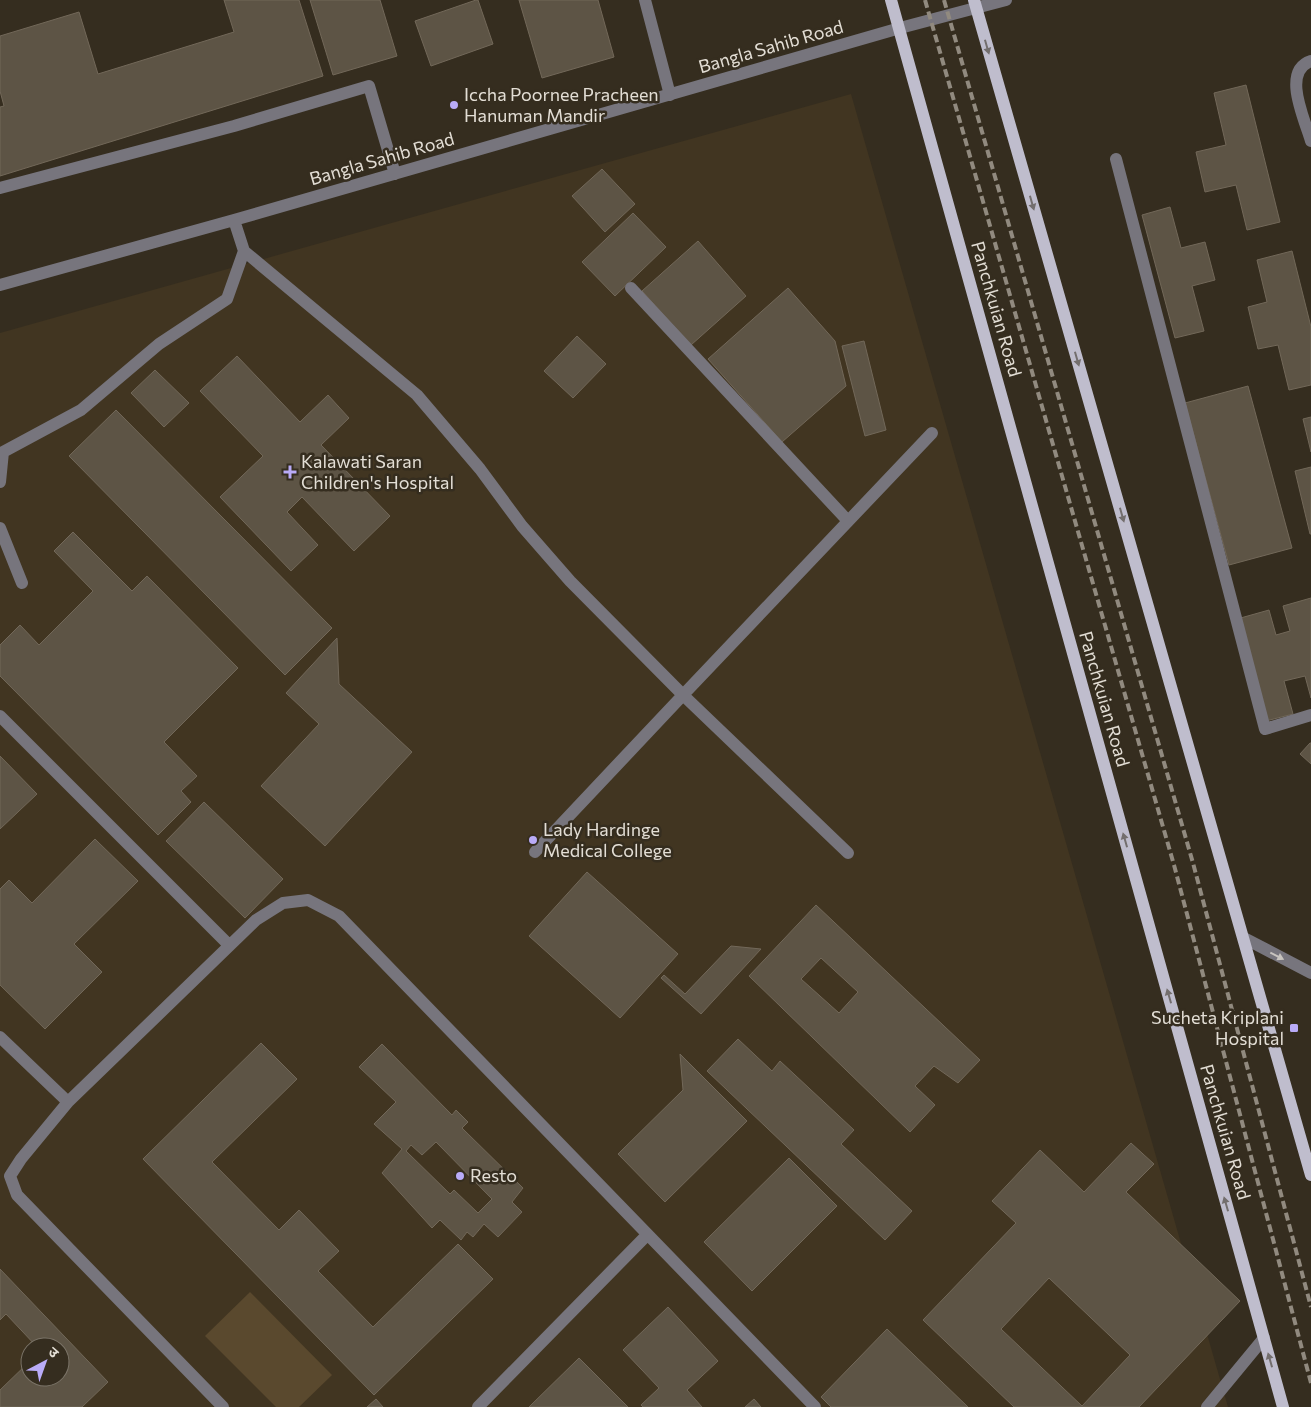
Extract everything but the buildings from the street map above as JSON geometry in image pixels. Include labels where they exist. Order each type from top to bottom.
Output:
[{"type":"main road","name":"Panchkuian Road","points":[[892,0],[1283,1407]]},
{"type":"main road","points":[[975,4],[1244,938],[1309,1154],[1311,1175]]},
{"type":"street","points":[[645,0],[670,95]]},
{"type":"street","name":"Bangla Sahib Road","points":[[0,285],[670,95],[900,28],[975,4],[1006,0]]},
{"type":"street","points":[[1311,61],[1305,63],[1296,74],[1295,87],[1311,141]]},
{"type":"street","points":[[0,188],[234,126],[370,86],[395,174]]},
{"type":"street","points":[[1116,159],[1265,729],[1311,715]]},
{"type":"street","points":[[234,220],[244,251],[417,395],[480,469],[522,526],[570,581],[683,695],[848,853]]},
{"type":"street","points":[[0,482],[3,452],[82,410],[159,344],[227,298],[244,251]]},
{"type":"street","points":[[630,288],[848,521]]},
{"type":"street","points":[[535,852],[932,433]]},
{"type":"street","points":[[0,528],[22,583]]},
{"type":"street","points":[[0,716],[229,945]]},
{"type":"street","points":[[223,1407],[17,1195],[10,1176],[21,1159],[68,1102],[229,945],[256,920],[283,902],[308,900],[339,916],[815,1407]]},
{"type":"street","points":[[1244,938],[1311,973]]},
{"type":"street","points":[[0,1037],[68,1102]]},
{"type":"street","points":[[478,1407],[647,1235]]},
{"type":"street","points":[[1207,1407],[1264,1338]]},
{"type":"shaded area","name":"Lady Hardinge Medical College","points":[[851,94],[1228,1407],[0,1407],[0,333]]},
{"type":"shaded area","points":[[250,1292],[332,1375],[299,1407],[276,1407],[205,1336]]},
{"type":"railway","points":[[925,0],[1174,865],[1311,1383]]},
{"type":"railway","points":[[944,0],[1193,863],[1311,1307]]},
{"type":"place","name":"Iccha Poornee Pracheen Hanuman Mandir","points":[[454,105]]},
{"type":"place","name":"Kalawati Saran Children's Hospital","points":[[290,472]]},
{"type":"place","name":"Lady Hardinge Medical College","points":[[533,840]]},
{"type":"place","name":"Sucheta Kriplani Hospital","points":[[1294,1028]]},
{"type":"place","name":"Resto","points":[[460,1176]]}]
